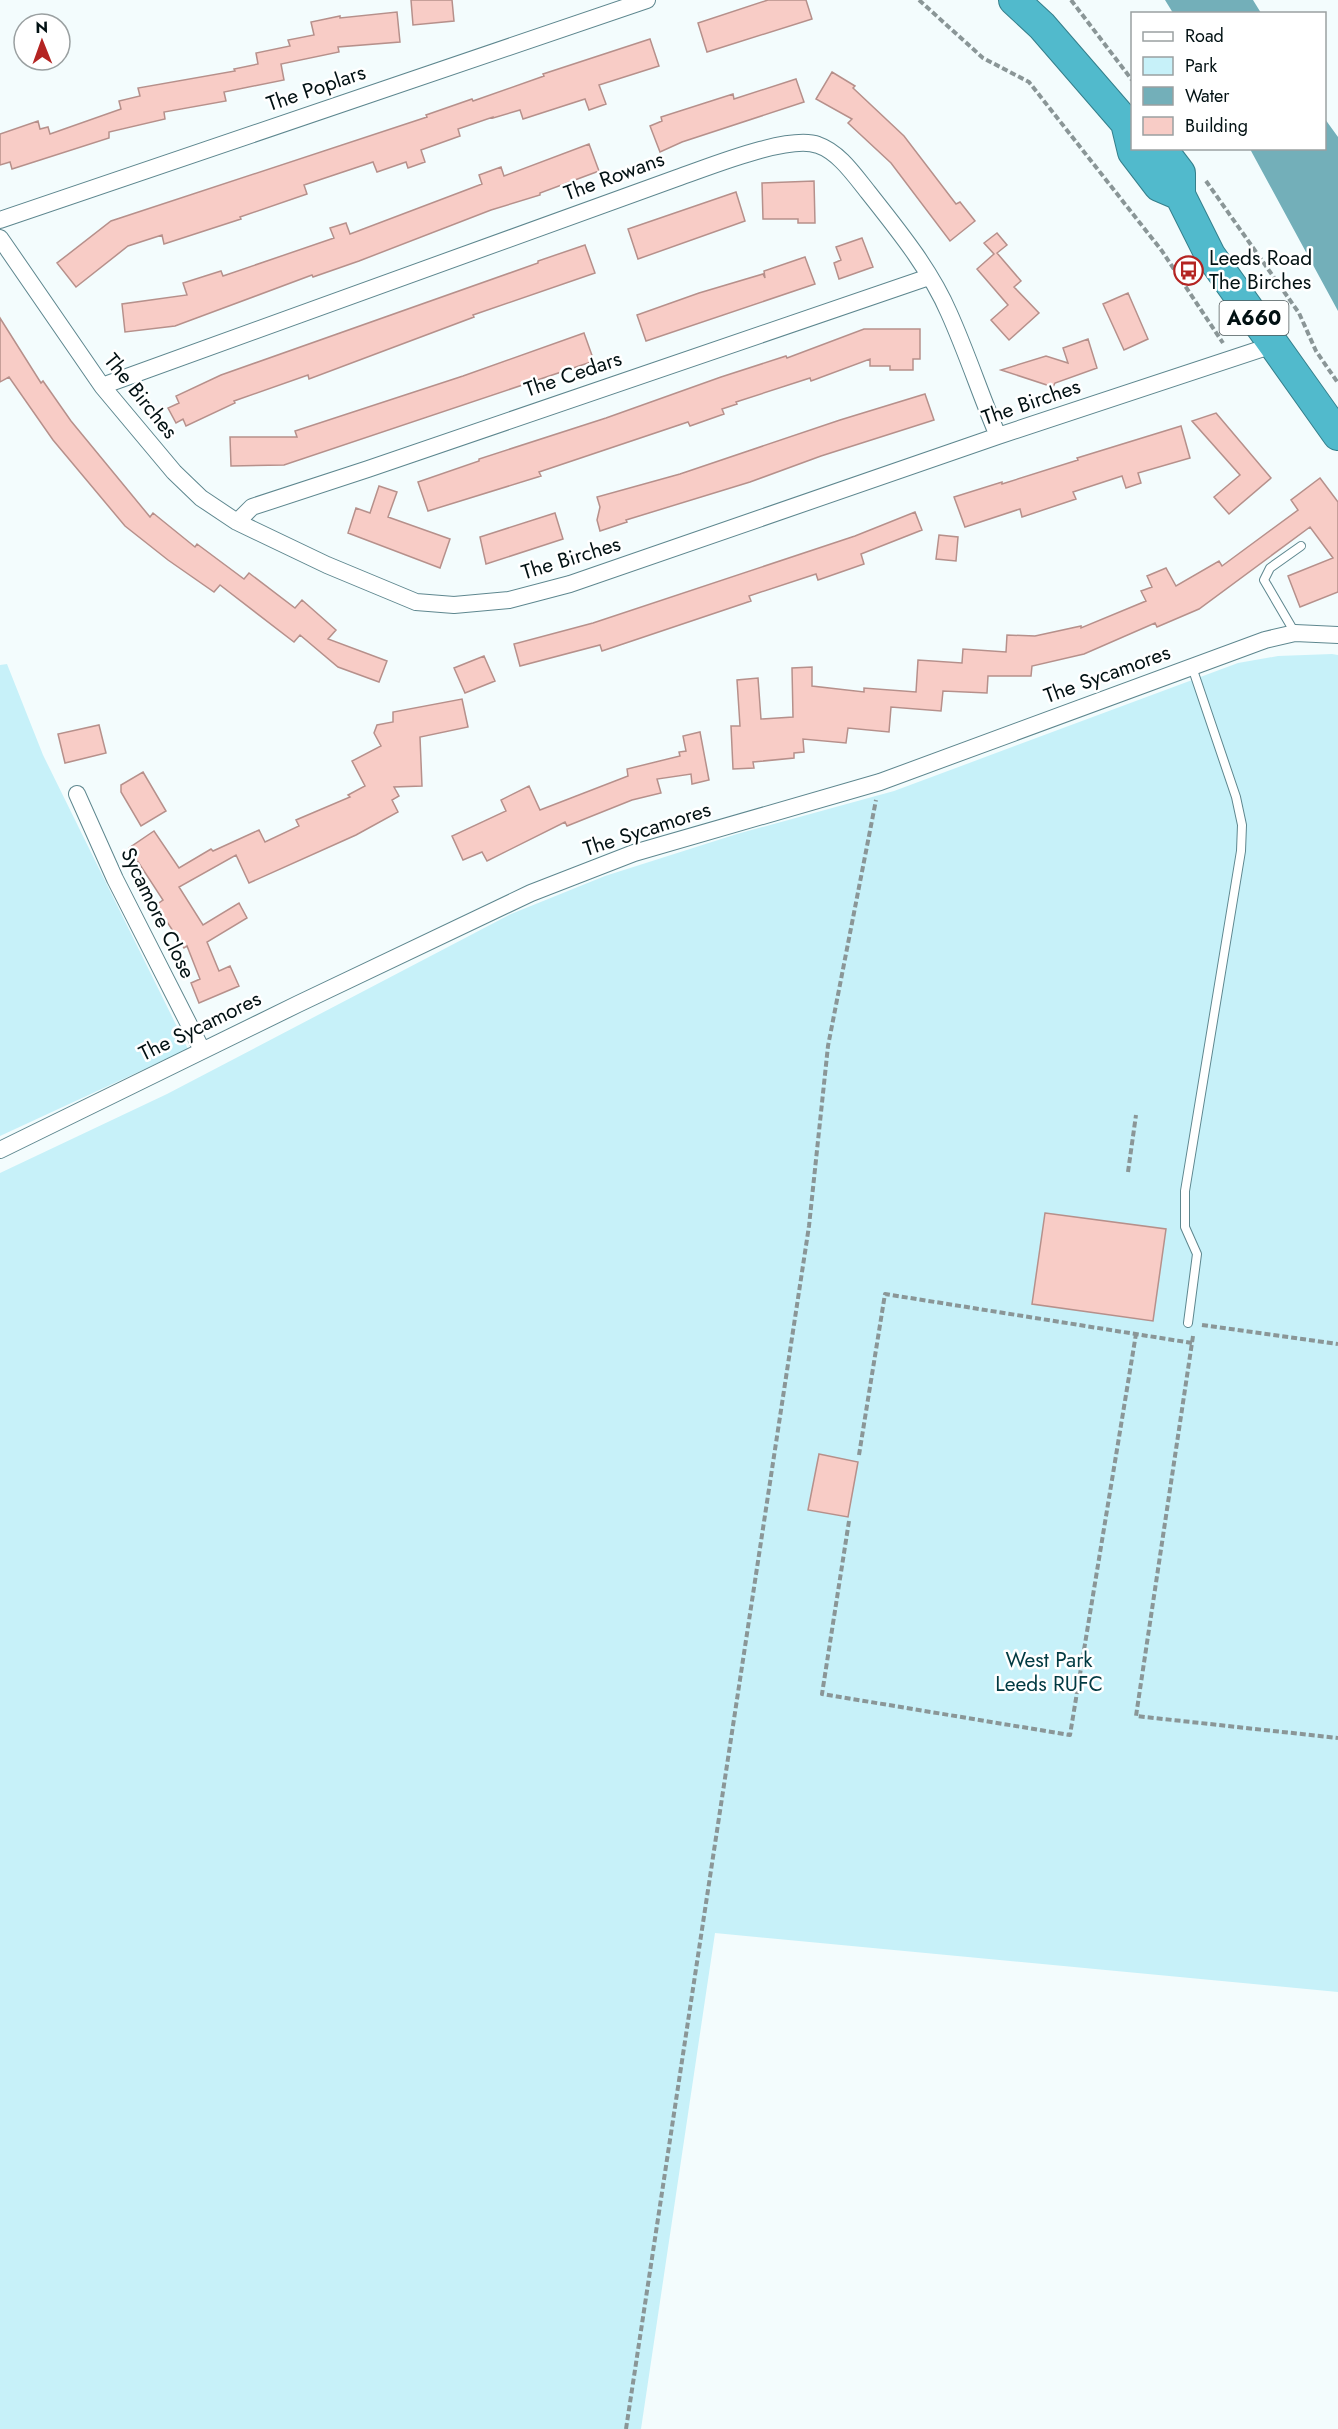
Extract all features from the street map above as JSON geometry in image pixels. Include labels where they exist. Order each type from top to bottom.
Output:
[{"type":"highway","points":[[1014,0],[1039,13],[1129,124]]},
{"type":"highway","points":[[1133,150],[1159,186],[1180,195]]},
{"type":"highway","name":"A660","points":[[1163,150],[1180,173],[1180,195],[1210,255],[1338,435]]},
{"type":"street","name":"The Poplars","points":[[0,220],[647,0]]},
{"type":"street","name":"The Rowans","points":[[102,386],[677,177],[763,150],[793,144],[818,145],[834,154],[855,177],[900,233],[929,277],[949,312],[998,436]]},
{"type":"street","name":"The Birches","points":[[0,238],[102,386],[174,472],[201,498],[237,522],[327,565],[416,602],[454,605],[509,600],[570,584],[998,436],[1273,345]]},
{"type":"street","name":"The Cedars","points":[[237,522],[252,507],[276,497],[368,469],[929,277]]},
{"type":"street","name":"The Sycamores","points":[[0,1150],[202,1050],[531,893],[634,853],[880,782],[1265,640],[1295,633],[1338,635]]},
{"type":"street","name":"Sycamore Close","points":[[77,794],[115,879],[202,1050]]},
{"type":"lane","points":[[1295,633],[1264,580],[1270,568],[1300,546]]},
{"type":"lane","points":[[1191,1324],[1197,1254],[1185,1227],[1185,1191],[1241,851],[1242,825],[1236,797],[1192,667]]},
{"type":"path","points":[[919,0],[983,58],[1029,82],[1161,251],[1202,309],[1232,358]]},
{"type":"path","points":[[1071,0],[1131,79]]},
{"type":"path","points":[[1203,177],[1299,313],[1316,351],[1338,383]]},
{"type":"path","points":[[626,2429],[809,1226],[828,1046],[880,782]]},
{"type":"path","points":[[1128,1172],[1136,1115]]},
{"type":"path","points":[[859,1455],[885,1294],[1192,1343]]},
{"type":"path","points":[[1338,1344],[1191,1324],[1192,1343],[1136,1716],[1338,1738]]},
{"type":"path","points":[[849,1521],[822,1694],[1070,1735],[1136,1334]]},
{"type":"green space","name":"West Park Leeds RUFC","points":[[1338,655],[1338,1992],[715,1933],[641,2429],[0,2429],[0,1173],[167,1094],[511,914],[605,876],[737,834],[894,791],[1238,663],[1278,656]]},
{"type":"green space","points":[[7,664],[43,755],[188,1049],[0,1136],[0,665]]},
{"type":"water","points":[[1165,0],[1253,0],[1260,12],[1172,12]]},
{"type":"water","points":[[1326,120],[1338,137],[1338,311],[1251,150],[1326,150]]},
{"type":"building","points":[[411,0],[452,0],[454,21],[413,25]]},
{"type":"building","points":[[768,0],[806,0],[812,19],[707,52],[698,23]]},
{"type":"building","points":[[397,12],[400,42],[338,47],[339,52],[281,64],[284,80],[224,92],[226,101],[164,112],[165,119],[109,132],[109,138],[12,169],[10,162],[0,165],[0,134],[38,121],[40,129],[48,127],[50,134],[121,109],[119,101],[140,96],[138,88],[235,71],[234,69],[258,64],[256,53],[290,46],[288,40],[314,35],[311,22],[340,16],[340,18]]},
{"type":"building","points":[[650,39],[659,66],[599,85],[606,104],[589,110],[585,99],[523,119],[520,110],[458,129],[460,136],[421,150],[425,162],[408,168],[406,162],[377,172],[373,162],[304,185],[307,194],[240,217],[241,219],[164,244],[162,235],[128,246],[76,287],[57,263],[111,221],[427,117],[426,115],[544,76],[543,74]]},
{"type":"building","points":[[832,72],[855,86],[853,88],[904,136],[956,204],[960,202],[975,221],[950,241],[891,163],[848,123],[852,119],[816,99]]},
{"type":"building","points":[[796,79],[804,102],[682,142],[660,152],[650,126],[662,121],[661,117],[733,94],[734,99]]},
{"type":"building","points":[[589,144],[599,171],[540,193],[540,195],[491,210],[359,261],[313,277],[312,275],[175,326],[125,332],[122,304],[187,295],[183,283],[221,271],[223,276],[334,238],[330,228],[346,223],[350,234],[482,184],[479,175],[501,167],[504,176]]},
{"type":"building","points":[[814,181],[815,223],[798,223],[798,219],[763,219],[762,183]]},
{"type":"building","points":[[736,192],[745,221],[638,259],[628,229]]},
{"type":"building","points":[[997,233],[1007,245],[997,253],[1021,281],[1014,287],[1039,313],[1009,340],[991,320],[1008,305],[977,269],[994,254],[984,243]]},
{"type":"building","points":[[862,238],[873,267],[839,279],[834,263],[841,260],[836,247]]},
{"type":"building","points":[[585,245],[595,273],[473,315],[474,317],[309,379],[308,375],[234,401],[235,403],[186,426],[183,419],[176,423],[168,408],[179,403],[176,396],[221,375]]},
{"type":"building","points":[[805,257],[815,284],[646,341],[637,315],[763,274],[765,278],[764,271]]},
{"type":"building","points":[[1128,293],[1148,339],[1124,350],[1103,304]]},
{"type":"building","points":[[0,318],[41,383],[43,381],[71,421],[150,517],[153,513],[195,547],[197,544],[244,579],[249,573],[295,608],[302,600],[336,630],[328,639],[387,661],[379,682],[338,667],[300,635],[294,642],[220,585],[214,592],[125,526],[53,440],[9,377],[0,382]]},
{"type":"building","points":[[864,329],[920,329],[920,359],[913,359],[913,370],[890,370],[890,366],[870,366],[870,359],[811,381],[810,378],[736,402],[737,404],[722,409],[724,414],[690,426],[688,422],[539,472],[541,476],[428,511],[418,482],[721,377],[786,356],[787,358]]},
{"type":"building","points":[[584,333],[594,361],[284,465],[231,466],[230,437],[297,437],[295,431],[463,376]]},
{"type":"building","points":[[1088,339],[1097,368],[1055,383],[1053,387],[1001,370],[1046,356],[1068,363],[1063,348]]},
{"type":"building","points":[[925,394],[934,420],[821,456],[750,482],[626,520],[627,522],[600,531],[597,520],[600,507],[597,497],[680,474]]},
{"type":"building","points":[[1216,413],[1271,478],[1229,514],[1214,497],[1240,475],[1192,421]]},
{"type":"building","points":[[1181,426],[1190,458],[1138,473],[1141,483],[1126,488],[1122,476],[1073,492],[1076,499],[1022,517],[1020,509],[965,527],[954,497],[1002,482],[1002,484]]},
{"type":"building","points":[[1320,478],[1338,502],[1338,592],[1300,607],[1288,576],[1333,558],[1310,527],[1199,609],[1157,627],[1155,623],[1084,654],[1032,666],[1031,676],[988,676],[987,693],[943,691],[941,711],[891,707],[889,732],[848,728],[846,743],[803,739],[804,752],[794,753],[794,758],[753,762],[754,768],[733,769],[731,726],[740,726],[737,680],[758,678],[761,719],[793,717],[792,668],[812,667],[812,686],[864,692],[864,688],[916,692],[918,660],[962,663],[963,649],[1006,652],[1007,635],[1035,636],[1081,626],[1081,628],[1146,601],[1141,591],[1152,587],[1147,576],[1166,568],[1176,586],[1219,561],[1222,566],[1298,510],[1291,500]]},
{"type":"building","points":[[379,486],[397,492],[388,517],[450,539],[440,568],[348,533],[356,508],[370,513]]},
{"type":"building","points":[[915,512],[922,530],[861,554],[864,564],[818,580],[816,574],[749,596],[751,601],[602,651],[600,645],[520,666],[514,644],[593,623],[855,536]]},
{"type":"building","points":[[555,513],[563,539],[486,564],[480,537]]},
{"type":"building","points":[[939,535],[958,537],[956,561],[936,559]]},
{"type":"building","points":[[484,656],[495,681],[465,693],[454,668]]},
{"type":"building","points":[[462,699],[468,727],[420,737],[422,786],[394,787],[399,796],[392,800],[398,812],[356,835],[249,883],[236,855],[179,887],[203,925],[239,903],[247,918],[207,942],[219,971],[230,966],[239,986],[199,1003],[191,983],[200,979],[187,946],[184,948],[156,905],[163,900],[129,848],[154,831],[179,868],[211,849],[213,851],[259,830],[265,842],[299,826],[296,820],[350,797],[348,795],[365,786],[352,761],[381,746],[374,733],[377,725],[393,722],[393,712]]},
{"type":"building","points":[[99,725],[106,753],[65,763],[58,734]]},
{"type":"building","points":[[700,732],[709,780],[692,784],[691,774],[657,779],[661,793],[632,800],[567,826],[565,822],[487,861],[482,852],[463,860],[452,836],[506,811],[501,800],[529,786],[540,810],[628,776],[627,769],[680,756],[679,752],[686,751],[683,736]]},
{"type":"building","points":[[143,772],[166,811],[141,826],[121,792],[121,785]]},
{"type":"building","points":[[1045,1213],[1166,1229],[1153,1321],[1032,1304]]},
{"type":"building","points":[[819,1454],[858,1462],[848,1517],[808,1510]]},
{"type":"place","name":"Leeds Road The Birches","points":[[1188,270]]}]
